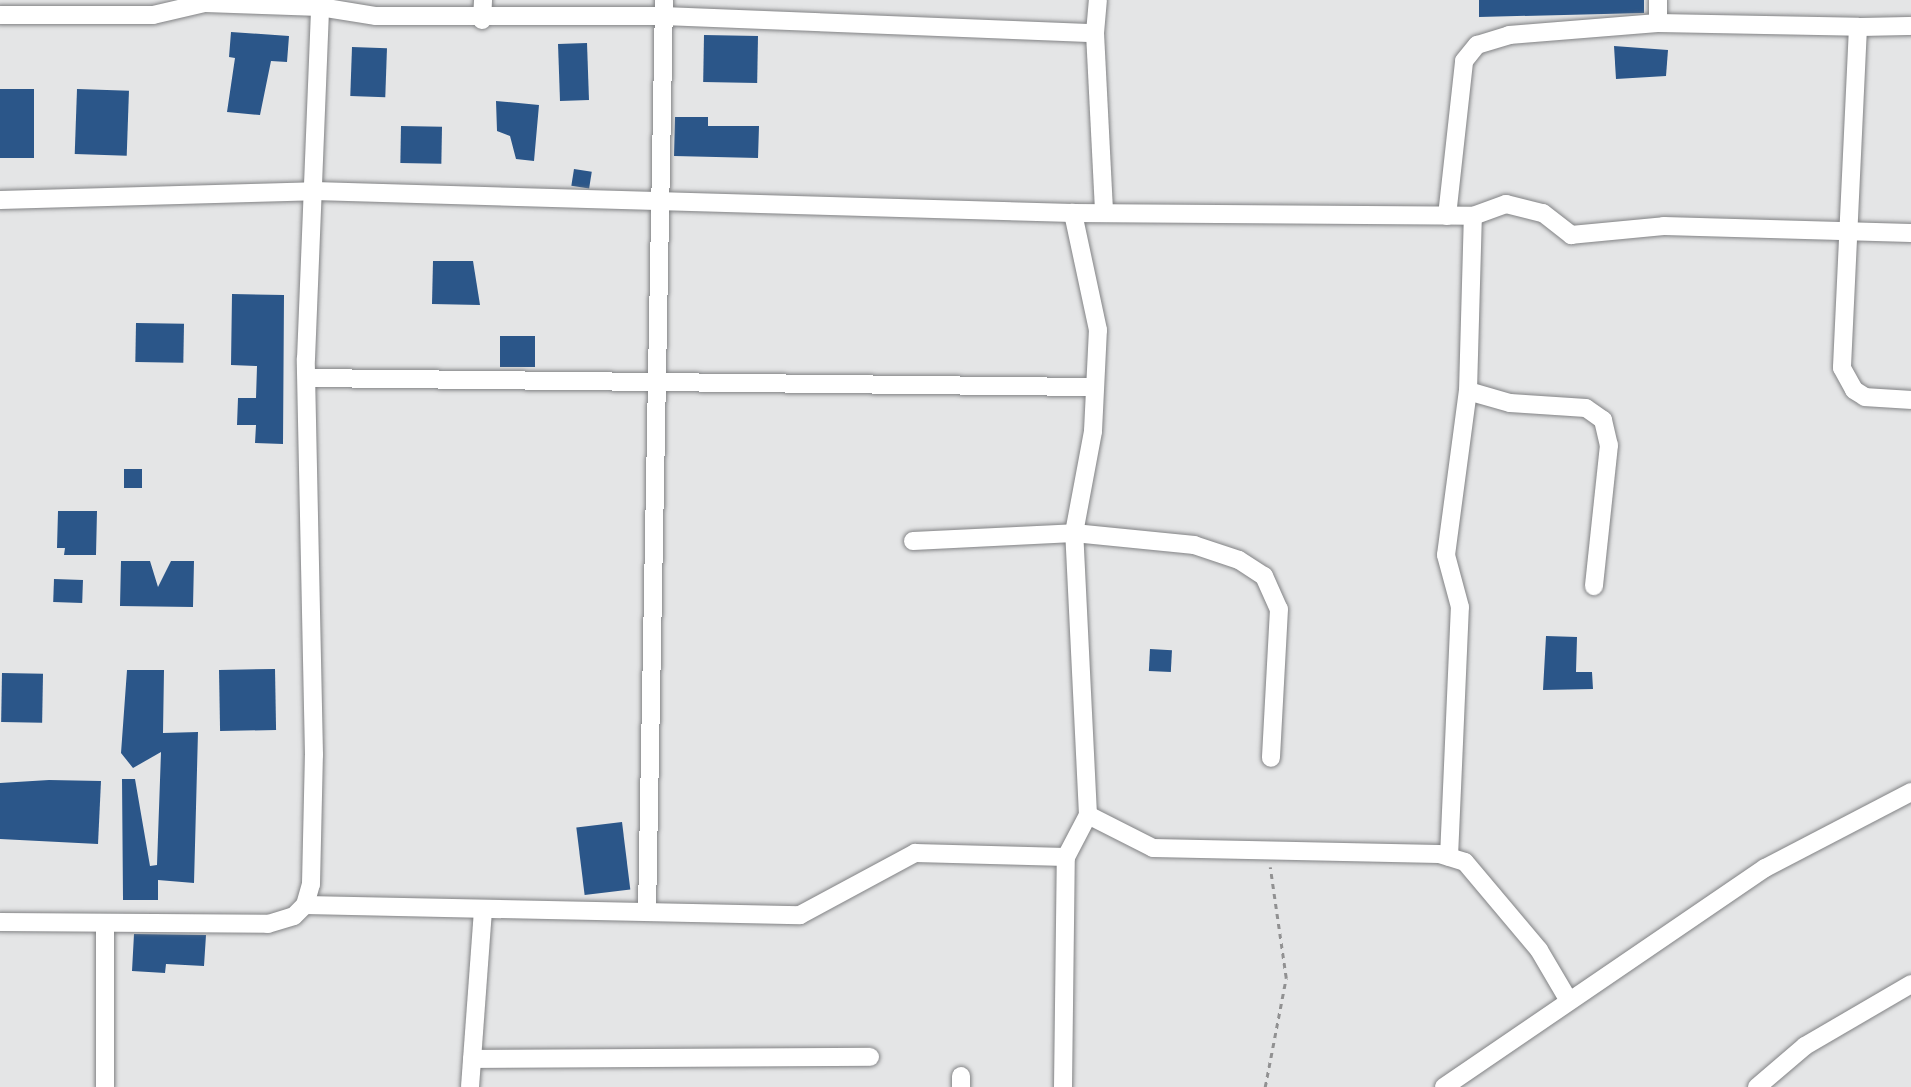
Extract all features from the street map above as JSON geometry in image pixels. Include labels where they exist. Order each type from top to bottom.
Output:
[{"type":"street","points":[[482,20],[483,0]]},
{"type":"street","points":[[1098,0],[1095,33],[1104,213]]},
{"type":"street","points":[[1658,0],[1658,23]]},
{"type":"street","points":[[0,15],[153,15],[205,3],[319,4],[376,16],[482,20],[664,8],[1095,33]]},
{"type":"street","points":[[0,922],[268,924],[294,916],[305,905],[311,884],[314,755],[308,378],[319,4]]},
{"type":"street","points":[[647,912],[664,8]]},
{"type":"street","points":[[1447,216],[1464,61],[1477,45],[1509,34],[1658,23],[1911,26]]},
{"type":"street","points":[[1858,27],[1852,232],[1842,368],[1854,390],[1865,397],[1911,400]]},
{"type":"street","points":[[0,200],[314,191],[1073,213],[1447,216],[1473,216],[1506,204],[1525,206],[1572,235],[1664,226],[1911,233]]},
{"type":"street","points":[[1063,1087],[1066,857],[1088,815],[1074,533],[1093,431],[1098,330],[1073,213]]},
{"type":"street","points":[[1449,857],[1460,607],[1446,555],[1468,391],[1473,216]]},
{"type":"street","points":[[308,378],[1095,387]]},
{"type":"street","points":[[1468,391],[1510,403],[1586,408],[1603,420],[1609,445],[1594,586]]},
{"type":"street","points":[[913,541],[1074,533],[1194,545],[1239,560],[1264,576],[1279,609],[1271,758]]},
{"type":"street","points":[[1444,1087],[1765,869],[1911,792]]},
{"type":"street","points":[[1088,815],[1153,848],[1449,857],[1465,862],[1539,950],[1569,1001]]},
{"type":"street","points":[[305,905],[800,915],[915,853],[1066,857]]},
{"type":"street","points":[[471,1087],[483,909]]},
{"type":"street","points":[[105,924],[105,1087]]},
{"type":"street","points":[[1757,1087],[1805,1046],[1911,984]]},
{"type":"street","points":[[472,1059],[870,1057]]},
{"type":"path","points":[[1265,1087],[1286,978],[1268,852]]},
{"type":"building","points":[[1479,0],[1644,0],[1644,13],[1479,17]]},
{"type":"building","points":[[231,32],[289,36],[287,62],[271,61],[260,115],[227,112],[235,58],[229,57]]},
{"type":"building","points":[[704,35],[758,36],[757,83],[703,82]]},
{"type":"building","points":[[587,43],[589,100],[560,101],[558,44]]},
{"type":"building","points":[[1614,46],[1668,50],[1666,76],[1616,79]]},
{"type":"building","points":[[352,47],[387,48],[385,97],[350,96]]},
{"type":"building","points":[[0,89],[34,89],[34,158],[0,158]]},
{"type":"building","points":[[77,89],[129,91],[127,156],[75,154]]},
{"type":"building","points":[[496,101],[539,105],[534,161],[516,159],[510,136],[497,131]]},
{"type":"building","points":[[675,117],[708,117],[708,126],[759,126],[758,158],[674,156]]},
{"type":"building","points":[[401,126],[442,127],[441,164],[400,163]]},
{"type":"building","points":[[574,169],[592,172],[589,189],[571,186]]},
{"type":"building","points":[[433,261],[473,261],[480,305],[432,304]]},
{"type":"building","points":[[232,294],[284,295],[283,444],[255,443],[256,425],[237,425],[238,398],[256,398],[257,366],[231,365]]},
{"type":"building","points":[[136,323],[184,324],[183,363],[135,362]]},
{"type":"building","points":[[500,336],[535,336],[535,367],[500,367]]},
{"type":"building","points":[[124,469],[142,469],[142,488],[124,488]]},
{"type":"building","points":[[58,511],[97,511],[96,555],[64,555],[65,548],[57,548]]},
{"type":"building","points":[[121,561],[150,561],[158,587],[171,561],[194,561],[193,607],[120,606]]},
{"type":"building","points":[[54,579],[83,580],[82,603],[53,602]]},
{"type":"building","points":[[1546,636],[1577,637],[1576,672],[1592,672],[1593,689],[1543,690]]},
{"type":"building","points":[[1150,649],[1172,650],[1171,672],[1149,671]]},
{"type":"building","points":[[275,669],[276,730],[220,731],[219,670]]},
{"type":"building","points":[[127,670],[164,670],[163,733],[198,732],[194,883],[158,880],[158,900],[123,900],[122,779],[135,779],[150,866],[157,865],[161,752],[133,768],[121,753]]},
{"type":"building","points":[[2,673],[43,674],[42,723],[1,722]]},
{"type":"building","points":[[101,781],[98,844],[0,839],[0,783]]},
{"type":"building","points":[[622,822],[630,889],[585,895],[576,828]]},
{"type":"building","points":[[134,934],[206,935],[204,966],[166,964],[165,973],[132,971]]}]
